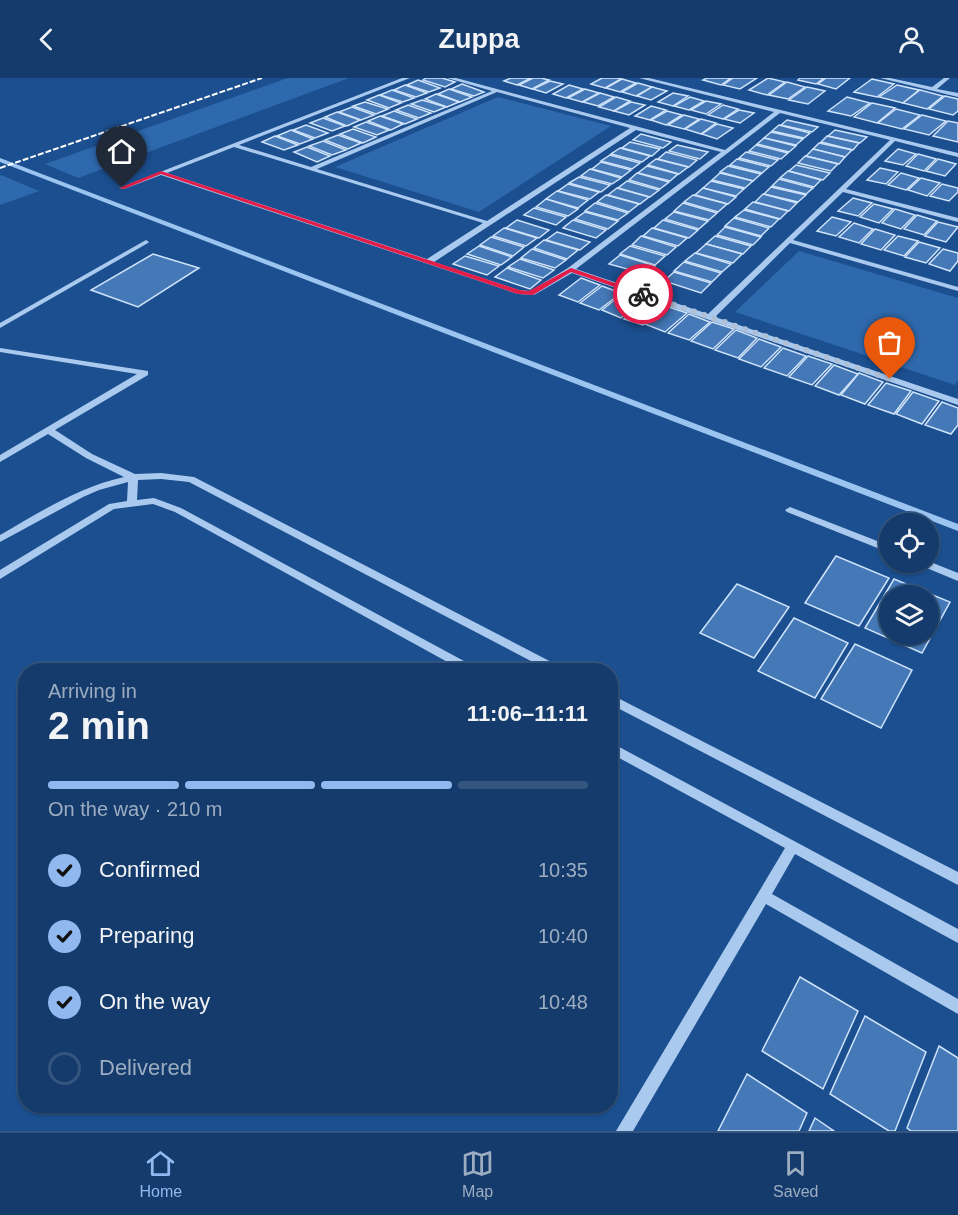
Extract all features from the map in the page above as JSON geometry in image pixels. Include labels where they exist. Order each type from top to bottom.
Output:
[{"type":"street","points":[[122,188],[407,78]]},
{"type":"street","points":[[450,78],[726,152]]},
{"type":"street","points":[[642,78],[958,155]]},
{"type":"street","points":[[883,78],[958,95]]},
{"type":"street","points":[[933,89],[947,78]]},
{"type":"street","points":[[311,169],[496,91]]},
{"type":"street","points":[[161,172],[518,292],[531,293],[571,270],[779,111]]},
{"type":"street","points":[[428,262],[634,128]]},
{"type":"street","points":[[710,317],[894,139]]},
{"type":"street","points":[[234,145],[488,223]]},
{"type":"street","points":[[842,190],[958,220]]},
{"type":"street","points":[[789,241],[958,290]]},
{"type":"street","points":[[0,326],[146,242]]},
{"type":"street","points":[[571,270],[958,402]]},
{"type":"street","points":[[0,350],[145,373],[0,459]]},
{"type":"street","points":[[48,430],[89,456],[133,477]]},
{"type":"street","points":[[0,539],[80,495],[109,483],[133,477],[160,476],[191,479],[544,663]]},
{"type":"street","points":[[132,502],[133,477]]},
{"type":"street","points":[[0,575],[112,506],[154,501],[178,510],[458,663]]},
{"type":"street","points":[[790,510],[879,546]]},
{"type":"street","points":[[939,569],[958,577]]},
{"type":"street","points":[[618,702],[958,879]]},
{"type":"street","points":[[618,751],[958,936]]},
{"type":"street","points":[[624,1131],[793,846]]},
{"type":"street","points":[[764,896],[958,1007]]},
{"type":"shaded area","points":[[288,78],[349,78],[78,178],[45,164]]},
{"type":"shaded area","points":[[498,97],[611,126],[479,212],[335,167]]},
{"type":"shaded area","points":[[1,175],[39,191],[0,205]]},
{"type":"shaded area","points":[[799,251],[958,298],[958,380],[955,385],[735,312]]},
{"type":"building","points":[[442,78],[455,82],[445,87],[423,80]]},
{"type":"building","points":[[511,78],[531,78],[517,85],[504,81]]},
{"type":"building","points":[[533,78],[549,80],[532,89],[519,85]]},
{"type":"building","points":[[602,78],[621,79],[605,88],[591,84]]},
{"type":"building","points":[[731,78],[721,85],[703,80]]},
{"type":"building","points":[[733,78],[757,78],[740,89],[723,85]]},
{"type":"building","points":[[768,78],[785,82],[767,95],[749,90]]},
{"type":"building","points":[[800,78],[824,78],[816,84],[798,80]]},
{"type":"building","points":[[826,78],[850,78],[836,89],[818,84]]},
{"type":"building","points":[[622,79],[636,83],[620,92],[606,88]]},
{"type":"building","points":[[872,79],[894,84],[877,97],[854,92]]},
{"type":"building","points":[[418,80],[440,88],[429,92],[407,85]]},
{"type":"building","points":[[550,81],[563,84],[546,93],[533,89]]},
{"type":"building","points":[[787,82],[805,87],[788,99],[769,95]]},
{"type":"building","points":[[638,83],[652,87],[636,96],[622,92]]},
{"type":"building","points":[[462,84],[484,92],[474,96],[451,89]]},
{"type":"building","points":[[405,85],[427,93],[416,97],[394,90]]},
{"type":"building","points":[[569,85],[583,89],[566,98],[553,94]]},
{"type":"building","points":[[897,85],[919,90],[903,103],[879,97]]},
{"type":"building","points":[[652,87],[667,91],[651,100],[637,96]]},
{"type":"building","points":[[807,87],[825,91],[808,104],[789,100]]},
{"type":"building","points":[[449,89],[472,97],[460,102],[438,94]]},
{"type":"building","points":[[585,89],[599,93],[582,102],[568,98]]},
{"type":"building","points":[[392,90],[414,98],[403,102],[380,95]]},
{"type":"building","points":[[920,90],[943,96],[927,109],[903,103]]},
{"type":"building","points":[[600,93],[614,97],[598,106],[583,102]]},
{"type":"building","points":[[673,93],[688,96],[673,106],[658,102]]},
{"type":"building","points":[[436,94],[459,102],[447,107],[425,99]]},
{"type":"building","points":[[379,95],[401,103],[389,108],[367,100]]},
{"type":"building","points":[[945,96],[958,99],[958,111],[953,115],[929,109]]},
{"type":"building","points":[[616,97],[630,101],[614,111],[599,107]]},
{"type":"building","points":[[690,97],[704,101],[689,110],[674,106]]},
{"type":"building","points":[[847,97],[870,103],[851,116],[828,111]]},
{"type":"building","points":[[422,100],[446,107],[434,112],[411,104]]},
{"type":"building","points":[[706,101],[721,104],[706,114],[691,110]]},
{"type":"building","points":[[365,102],[388,109],[376,114],[353,106]]},
{"type":"building","points":[[631,102],[645,105],[629,115],[614,111]]},
{"type":"building","points":[[872,103],[895,108],[877,123],[854,117]]},
{"type":"building","points":[[408,105],[431,113],[419,118],[396,110]]},
{"type":"building","points":[[723,105],[738,109],[723,119],[708,115]]},
{"type":"building","points":[[651,106],[666,110],[650,120],[635,116]]},
{"type":"building","points":[[352,107],[374,115],[361,120],[339,112]]},
{"type":"building","points":[[896,109],[920,115],[902,129],[878,123]]},
{"type":"building","points":[[739,110],[754,113],[740,123],[724,119]]},
{"type":"building","points":[[394,111],[417,119],[405,124],[382,116]]},
{"type":"building","points":[[667,111],[682,115],[666,125],[651,120]]},
{"type":"building","points":[[337,112],[360,120],[347,126],[325,117]]},
{"type":"building","points":[[684,115],[699,119],[684,129],[668,125]]},
{"type":"building","points":[[922,115],[946,121],[929,135],[904,129]]},
{"type":"building","points":[[380,116],[403,124],[391,130],[368,121]]},
{"type":"building","points":[[323,118],[345,126],[332,131],[310,123]]},
{"type":"building","points":[[701,119],[716,123],[701,134],[685,129]]},
{"type":"building","points":[[787,120],[818,127],[812,132],[781,125]]},
{"type":"building","points":[[948,121],[958,123],[958,142],[933,136]]},
{"type":"building","points":[[366,122],[389,130],[377,135],[354,127]]},
{"type":"building","points":[[717,124],[733,128],[717,139],[702,134]]},
{"type":"building","points":[[306,125],[328,133],[315,138],[293,130]]},
{"type":"building","points":[[779,125],[810,133],[804,138],[772,131]]},
{"type":"building","points":[[353,129],[376,137],[363,143],[340,134]]},
{"type":"building","points":[[291,130],[313,139],[300,144],[277,136]]},
{"type":"building","points":[[835,130],[867,137],[860,143],[828,136]]},
{"type":"building","points":[[771,132],[803,139],[796,145],[764,138]]},
{"type":"building","points":[[641,134],[671,142],[663,148],[633,140]]},
{"type":"building","points":[[338,135],[361,143],[348,149],[325,140]]},
{"type":"building","points":[[275,136],[298,145],[284,150],[262,142]]},
{"type":"building","points":[[827,136],[859,143],[853,150],[821,142]]},
{"type":"building","points":[[764,138],[796,146],[789,152],[757,144]]},
{"type":"building","points":[[323,141],[346,150],[332,155],[309,146]]},
{"type":"building","points":[[630,142],[660,149],[652,156],[622,148]]},
{"type":"building","points":[[819,143],[852,150],[845,157],[813,149]]},
{"type":"building","points":[[677,145],[708,152],[700,159],[669,151]]},
{"type":"building","points":[[756,145],[788,153],[781,159],[749,151]]},
{"type":"building","points":[[307,147],[330,156],[317,162],[294,152]]},
{"type":"building","points":[[620,148],[650,156],[642,162],[611,154]]},
{"type":"building","points":[[813,149],[845,157],[839,164],[806,156]]},
{"type":"building","points":[[898,149],[916,154],[903,165],[885,161]]},
{"type":"building","points":[[666,152],[697,160],[689,167],[658,159]]},
{"type":"building","points":[[746,152],[778,160],[771,166],[739,158]]},
{"type":"building","points":[[918,154],[936,159],[924,171],[906,166]]},
{"type":"building","points":[[610,155],[640,163],[632,169],[601,161]]},
{"type":"building","points":[[805,156],[838,164],[831,171],[798,163]]},
{"type":"building","points":[[656,159],[688,167],[679,174],[648,165]]},
{"type":"building","points":[[737,159],[769,167],[762,173],[730,165]]},
{"type":"building","points":[[938,159],[956,164],[945,176],[926,171]]},
{"type":"building","points":[[601,162],[631,170],[622,177],[592,169]]},
{"type":"building","points":[[796,165],[830,173],[823,180],[789,171]]},
{"type":"building","points":[[647,166],[678,174],[670,181],[638,173]]},
{"type":"building","points":[[728,166],[761,174],[753,181],[720,172]]},
{"type":"building","points":[[880,168],[898,172],[886,184],[867,180]]},
{"type":"building","points":[[590,169],[621,178],[612,184],[581,176]]},
{"type":"building","points":[[788,171],[821,180],[814,187],[780,178]]},
{"type":"building","points":[[637,173],[669,182],[660,189],[629,180]]},
{"type":"building","points":[[720,173],[753,181],[745,188],[712,180]]},
{"type":"building","points":[[901,173],[919,178],[906,190],[888,185]]},
{"type":"building","points":[[579,177],[610,185],[601,192],[569,183]]},
{"type":"building","points":[[921,178],[940,183],[927,196],[908,190]]},
{"type":"building","points":[[779,179],[813,188],[806,194],[772,186]]},
{"type":"building","points":[[627,181],[659,190],[650,197],[618,188]]},
{"type":"building","points":[[711,181],[744,189],[736,196],[703,188]]},
{"type":"building","points":[[568,184],[599,192],[590,199],[558,191]]},
{"type":"building","points":[[942,184],[958,188],[958,192],[949,201],[930,196]]},
{"type":"building","points":[[771,187],[806,195],[798,202],[764,194]]},
{"type":"building","points":[[617,188],[649,197],[640,204],[608,195]]},
{"type":"building","points":[[703,188],[736,197],[728,204],[695,195]]},
{"type":"building","points":[[557,191],[588,200],[578,208],[546,199]]},
{"type":"building","points":[[763,194],[797,203],[789,211],[755,202]]},
{"type":"building","points":[[606,195],[639,204],[629,212],[597,202]]},
{"type":"building","points":[[693,195],[727,204],[718,212],[684,202]]},
{"type":"building","points":[[853,198],[872,203],[858,216],[838,211]]},
{"type":"building","points":[[546,199],[578,209],[568,216],[536,207]]},
{"type":"building","points":[[753,202],[788,211],[780,219],[745,209]]},
{"type":"building","points":[[595,203],[628,213],[618,220],[585,211]]},
{"type":"building","points":[[683,203],[717,213],[709,220],[674,211]]},
{"type":"building","points":[[874,204],[893,209],[879,223],[860,217]]},
{"type":"building","points":[[534,208],[566,217],[556,225],[524,215]]},
{"type":"building","points":[[895,209],[915,215],[901,229],[882,223]]},
{"type":"building","points":[[744,210],[779,219],[771,227],[735,217]]},
{"type":"building","points":[[585,212],[618,221],[608,229],[575,219]]},
{"type":"building","points":[[674,212],[708,221],[699,229],[665,219]]},
{"type":"building","points":[[917,215],[937,221],[924,235],[904,229]]},
{"type":"building","points":[[832,217],[851,222],[836,236],[817,231]]},
{"type":"building","points":[[734,218],[769,228],[761,236],[725,226]]},
{"type":"building","points":[[517,220],[549,230],[539,238],[506,228]]},
{"type":"building","points":[[573,220],[606,230],[596,238],[563,228]]},
{"type":"building","points":[[663,220],[698,230],[689,238],[654,228]]},
{"type":"building","points":[[938,222],[958,227],[946,242],[925,236]]},
{"type":"building","points":[[854,223],[873,229],[859,243],[839,237]]},
{"type":"building","points":[[725,227],[761,237],[753,245],[717,235]]},
{"type":"building","points":[[504,228],[537,238],[526,246],[493,236]]},
{"type":"building","points":[[652,228],[687,238],[678,246],[643,236]]},
{"type":"building","points":[[875,229],[895,235],[881,250],[861,244]]},
{"type":"building","points":[[557,232],[590,242],[580,250],[546,240]]},
{"type":"building","points":[[641,236],[676,247],[667,255],[632,245]]},
{"type":"building","points":[[715,236],[751,246],[743,254],[706,244]]},
{"type":"building","points":[[898,236],[918,241],[904,256],[884,250]]},
{"type":"building","points":[[491,237],[524,247],[513,256],[480,245]]},
{"type":"building","points":[[544,240],[578,250],[567,259],[534,248]]},
{"type":"building","points":[[919,242],[940,248],[926,263],[905,257]]},
{"type":"building","points":[[706,244],[742,254],[733,263],[696,253]]},
{"type":"building","points":[[479,246],[512,257],[501,265],[467,254]]},
{"type":"building","points":[[630,246],[665,256],[655,265],[620,254]]},
{"type":"building","points":[[532,249],[566,260],[555,268],[521,258]]},
{"type":"building","points":[[943,249],[958,253],[958,261],[950,271],[929,264]]},
{"type":"building","points":[[695,253],[731,264],[722,272],[685,261]]},
{"type":"building","points":[[153,254],[199,268],[138,307],[91,290]]},
{"type":"building","points":[[620,255],[655,266],[645,274],[609,264]]},
{"type":"building","points":[[465,256],[499,266],[487,275],[453,264]]},
{"type":"building","points":[[520,259],[554,270],[543,278],[508,267]]},
{"type":"building","points":[[684,262],[721,273],[712,282],[674,271]]},
{"type":"building","points":[[507,268],[541,280],[530,289],[495,277]]},
{"type":"building","points":[[674,272],[711,283],[701,293],[664,281]]},
{"type":"building","points":[[581,278],[600,285],[578,302],[559,295]]},
{"type":"building","points":[[602,286],[621,293],[599,310],[580,303]]},
{"type":"building","points":[[623,293],[643,300],[621,318],[602,310]]},
{"type":"building","points":[[645,301],[663,306],[643,325],[624,319]]},
{"type":"building","points":[[666,306],[687,313],[665,332],[645,324]]},
{"type":"building","points":[[689,314],[710,322],[689,340],[668,333]]},
{"type":"building","points":[[712,322],[734,329],[713,349],[691,341]]},
{"type":"building","points":[[736,330],[757,338],[738,358],[715,350]]},
{"type":"building","points":[[759,339],[781,347],[761,367],[739,359]]},
{"type":"building","points":[[783,348],[806,356],[787,376],[764,368]]},
{"type":"building","points":[[808,356],[832,364],[812,385],[789,377]]},
{"type":"building","points":[[834,365],[858,374],[839,395],[815,386]]},
{"type":"building","points":[[859,373],[883,382],[865,404],[841,395]]},
{"type":"building","points":[[886,383],[911,391],[894,414],[868,405]]},
{"type":"building","points":[[913,392],[939,401],[922,424],[896,414]]},
{"type":"building","points":[[942,402],[958,408],[958,425],[951,434],[925,425]]},
{"type":"building","points":[[836,556],[889,578],[885,585],[879,585],[879,594],[859,626],[805,603]]},
{"type":"building","points":[[894,579],[909,585],[890,585]]},
{"type":"building","points":[[737,584],[789,607],[754,658],[700,633]]},
{"type":"building","points":[[939,597],[950,602],[939,622]]},
{"type":"building","points":[[879,604],[879,634],[865,628]]},
{"type":"building","points":[[794,618],[848,643],[815,698],[758,671]]},
{"type":"building","points":[[855,644],[912,670],[881,728],[821,699]]},
{"type":"building","points":[[904,645],[926,645],[922,653]]},
{"type":"building","points":[[800,977],[858,1011],[823,1089],[762,1051]]},
{"type":"building","points":[[865,1016],[926,1052],[895,1131],[889,1131],[830,1094]]},
{"type":"building","points":[[939,1046],[958,1058],[958,1131],[911,1131],[907,1128]]},
{"type":"building","points":[[747,1074],[807,1113],[799,1131],[718,1131]]},
{"type":"building","points":[[815,1118],[834,1131],[809,1131]]},
{"type":"waterway","points":[[0,160],[958,528]]},
{"type":"railway","points":[[0,168],[262,78]]},
{"type":"way so far","points":[[643,294],[890,379]]},
{"type":"route","points":[[122,188],[161,172],[518,292],[531,293],[571,270],[643,294]]}]
